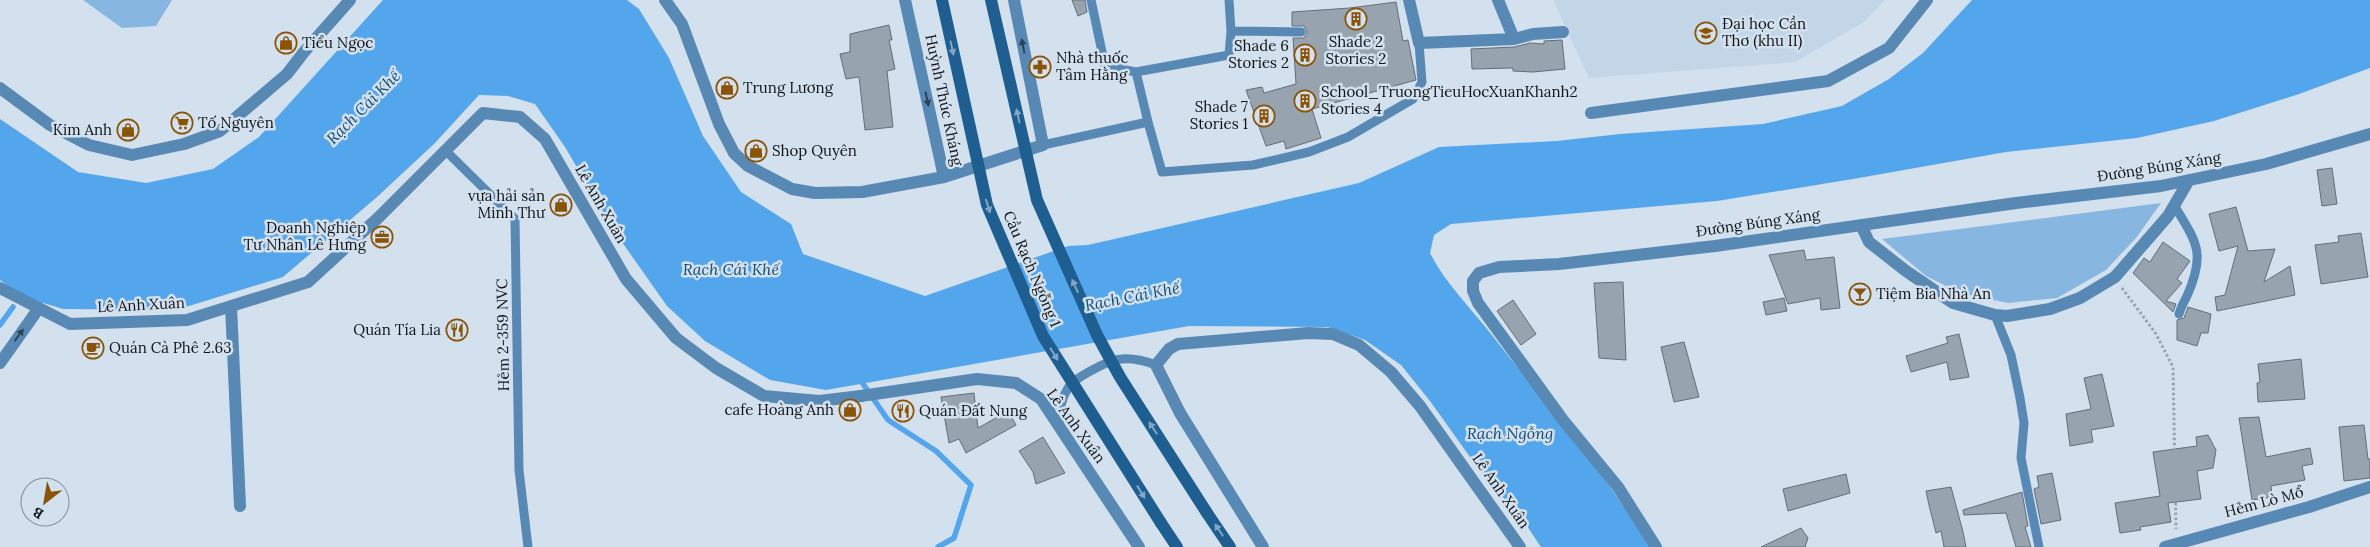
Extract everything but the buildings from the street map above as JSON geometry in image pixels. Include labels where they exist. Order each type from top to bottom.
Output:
[{"type":"main road","name":"Cầu Rạch Ngỗng 1","points":[[942,0],[987,206],[1042,336],[1177,547]]},
{"type":"main road","name":"Cầu Rạch Ngỗng 1","points":[[991,0],[1037,200],[1097,335],[1120,377],[1230,547]]},
{"type":"street","points":[[0,88],[50,125],[89,145],[132,156],[184,144],[220,131],[287,74],[350,0]]},
{"type":"street","name":"Huỳnh Thúc Kháng","points":[[665,0],[682,24],[720,124],[734,153],[748,166],[792,189],[815,193],[862,192],[944,177],[905,0]]},
{"type":"street","points":[[944,177],[1043,145],[1014,0]]},
{"type":"street","points":[[1409,0],[1419,43],[1514,39],[1533,34],[1562,32]]},
{"type":"street","points":[[1498,0],[1514,39]]},
{"type":"street","points":[[1591,113],[1828,81],[1889,48],[1927,0]]},
{"type":"street","name":"Lê Anh Xuân","points":[[0,288],[70,324],[187,320],[308,282],[378,218],[482,113],[520,118],[545,139],[626,279],[676,338],[716,368],[764,396],[819,401],[978,379],[1016,382],[1041,399],[1140,547]]},
{"type":"street","name":"Đường Búng Xáng","points":[[1656,547],[1618,487],[1563,420],[1478,303],[1473,291],[1473,281],[1479,273],[1499,267],[1569,263],[1715,246],[1861,224],[2161,186],[2266,164],[2370,134]]},
{"type":"street","points":[[1861,224],[1870,242],[1906,272],[1953,303],[1995,315],[2007,316],[2050,308],[2080,298],[2115,277],[2168,216],[2189,180]]},
{"type":"street","points":[[232,306],[240,506]]},
{"type":"street","points":[[0,362],[39,308]]},
{"type":"street","name":"Lê Anh Xuân","points":[[1156,365],[1169,349],[1178,344],[1308,333],[1333,334],[1359,345],[1391,372],[1420,406],[1520,547]]},
{"type":"street","points":[[1156,365],[1180,414],[1263,547]]},
{"type":"street","name":"Hẻm Lò Mổ","points":[[2171,546],[2309,507],[2370,486]]},
{"type":"lane","points":[[1091,0],[1105,66],[1136,72],[1229,55],[1231,31],[1229,0]]},
{"type":"lane","points":[[1231,31],[1301,32]]},
{"type":"lane","points":[[1136,72],[1162,172],[1253,165],[1309,152],[1348,137],[1413,99],[1422,82],[1419,43]]},
{"type":"lane","points":[[1043,145],[1148,122]]},
{"type":"lane","name":"Hẻm 2-359 NVC","points":[[446,150],[514,219],[519,470],[528,547]]},
{"type":"lane","points":[[2174,205],[2192,235],[2199,252],[2198,265],[2179,314]]},
{"type":"lane","points":[[1995,315],[2011,356],[2020,398],[2024,423],[2021,458],[2039,547]]},
{"type":"lane","points":[[1059,425],[1059,410],[1068,387],[1092,370],[1120,358],[1141,360],[1156,365]]},
{"type":"path","points":[[2115,277],[2156,334],[2173,367],[2171,546]]},
{"type":"shaded area","points":[[83,0],[172,0],[156,26],[122,28]]},
{"type":"shaded area","name":"Đại học Cần Thơ (khu II)","points":[[1553,0],[1885,0],[1864,22],[1795,62],[1589,78]]},
{"type":"shaded area","points":[[2161,203],[2136,238],[2106,270],[2057,298],[2008,303],[1960,293],[1926,276],[1882,239]]},
{"type":"water","points":[[383,0],[627,0],[639,9],[669,58],[703,136],[741,192],[791,224],[803,254],[925,296],[1068,246],[1088,245],[1359,183],[1439,147],[1557,141],[1620,134],[1763,124],[1842,106],[1889,79],[1923,53],[1972,0],[2370,0],[2370,68],[2299,94],[2214,121],[2137,138],[2006,152],[1717,201],[1451,224],[1434,235],[1430,253],[1436,264],[1450,285],[1594,464],[1649,547],[1541,547],[1525,523],[1475,464],[1430,401],[1401,365],[1365,340],[1328,327],[1189,326],[826,390],[770,380],[705,341],[667,306],[617,235],[565,147],[535,104],[508,96],[479,95],[435,143],[377,197],[283,277],[176,310],[63,309],[21,296],[0,280],[0,119],[78,172],[146,183],[213,169],[259,137]]},
{"type":"waterway","points":[[0,325],[13,307]]},
{"type":"waterway","points":[[859,378],[888,420],[936,451],[971,485],[954,538],[938,547]]},
{"type":"place","name":"Shade 2 Stories 2","points":[[1356,19]]},
{"type":"place","name":"Đại học Cần Thơ (khu II)","points":[[1706,33]]},
{"type":"place","name":"Tiểu Ngọc","points":[[286,43]]},
{"type":"place","name":"Shade 6 Stories 2","points":[[1305,55]]},
{"type":"place","name":"Nhà thuốc Tâm Hằng","points":[[1040,67]]},
{"type":"place","name":"Trung Lương","points":[[727,88]]},
{"type":"place","name":"School_TruongTieuHocXuanKhanh2 Stories 4","points":[[1305,101]]},
{"type":"place","name":"Shade 7 Stories 1","points":[[1264,116]]},
{"type":"place","name":"Tố Nguyên","points":[[182,123]]},
{"type":"place","name":"Kim Anh","points":[[128,130]]},
{"type":"place","name":"Shop Quyên","points":[[756,151]]},
{"type":"place","name":"vựa hải sản Minh Thư","points":[[561,205]]},
{"type":"place","name":"Doanh Nghiệp Tư Nhân Lê Hưng","points":[[382,237]]},
{"type":"place","name":"Tiệm Bia Nhà An","points":[[1860,294]]},
{"type":"place","name":"Quán Tía Lia","points":[[457,330]]},
{"type":"place","name":"Quán Cà Phê 2.63","points":[[93,348]]},
{"type":"place","name":"cafe Hoàng Anh","points":[[850,410]]},
{"type":"place","name":"Quán Đất Nung","points":[[903,411]]},
{"type":"water label","name":"Rạch Cái Khế","points":[[363,107]]},
{"type":"water label","name":"Rạch Cái Khế","points":[[731,269]]},
{"type":"water label","name":"Rạch Cái Khế","points":[[1132,296]]},
{"type":"water label","name":"Rạch Ngỗng","points":[[1510,433]]}]
